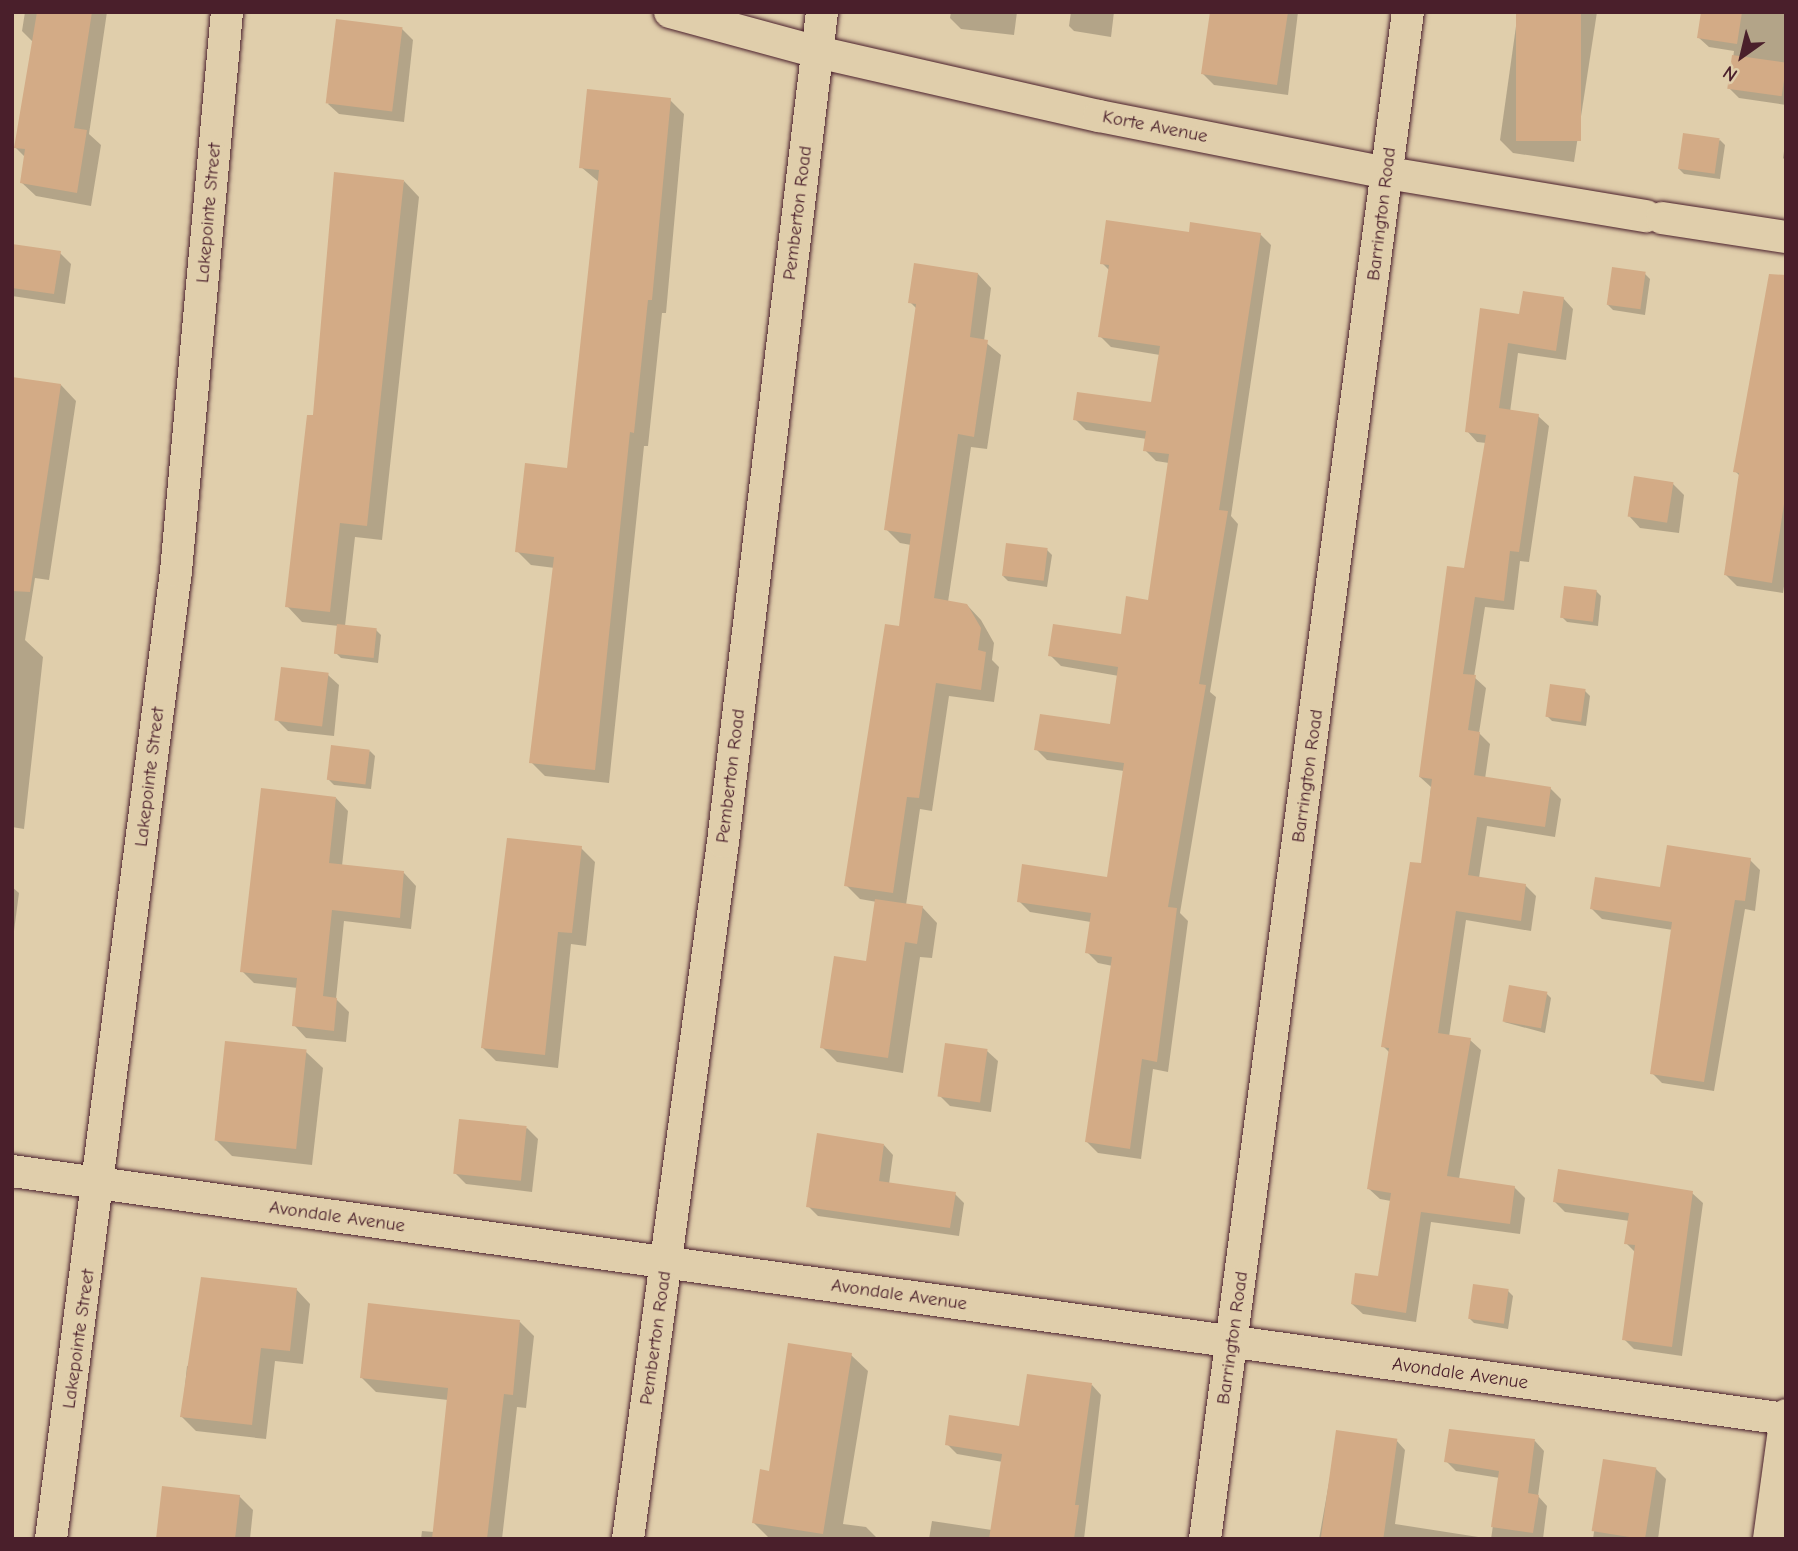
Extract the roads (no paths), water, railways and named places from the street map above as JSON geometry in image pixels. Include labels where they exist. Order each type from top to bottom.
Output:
[{"type":"street","name":"Lakepointe Street","points":[[51,1539],[100,1183],[176,571],[227,12]]},
{"type":"street","name":"Korte Avenue","points":[[670,12],[817,52],[1099,116],[1388,173],[1786,237]]},
{"type":"street","name":"Pemberton Road","points":[[628,1539],[724,828],[822,12]]},
{"type":"street","name":"Barrington Road","points":[[1205,1539],[1408,12]]},
{"type":"street","name":"Avondale Avenue","points":[[12,1171],[1785,1417]]},
{"type":"street","points":[[1769,1539],[1785,1417]]}]
